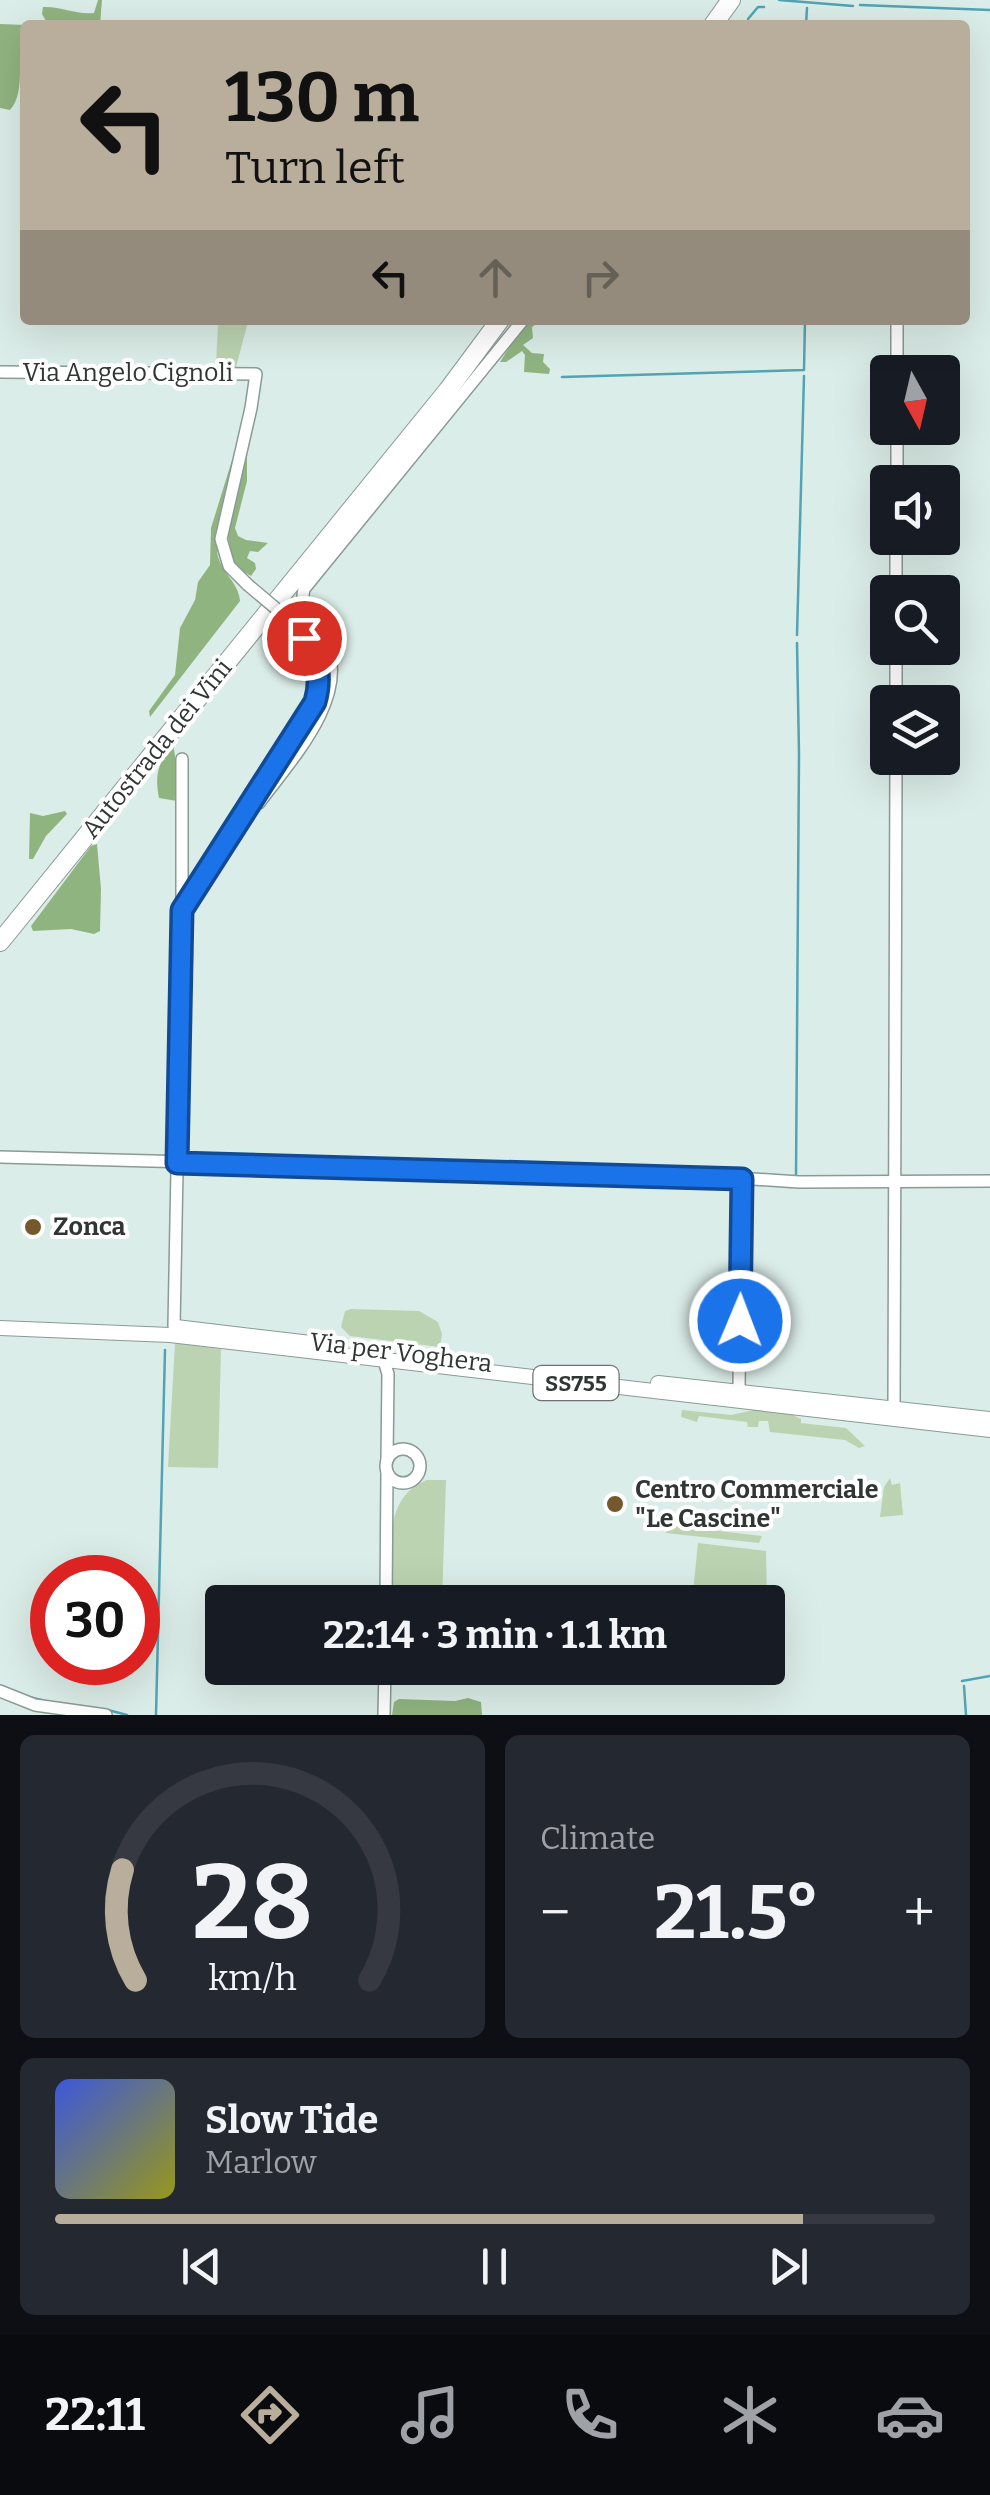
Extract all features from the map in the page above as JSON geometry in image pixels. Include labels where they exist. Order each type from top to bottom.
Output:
[{"type":"highway","name":"Autostrada dei Vini","points":[[0,924],[483,325]]},
{"type":"highway","name":"Autostrada dei Vini","points":[[0,942],[448,390],[496,325]]},
{"type":"main road","points":[[0,1319],[171,1329]]},
{"type":"main road","points":[[0,1328],[171,1329]]},
{"type":"main road","name":"Via per Voghera","points":[[171,1329],[384,1361],[990,1430]]},
{"type":"main road","name":"Via per Voghera","points":[[171,1329],[990,1419]]},
{"type":"street","points":[[182,910],[330,696],[328,646],[304,613],[304,589],[520,325]]},
{"type":"street","points":[[897,325],[897,355]]},
{"type":"street","name":"Via Angelo Cignoli","points":[[0,372],[256,374],[222,539],[229,566],[292,622],[318,663],[320,682],[315,702],[231,837]]},
{"type":"street","points":[[171,1329],[182,758]]},
{"type":"street","points":[[894,1408],[896,775]]},
{"type":"street","points":[[0,1156],[799,1182],[990,1181]]},
{"type":"street","points":[[739,1392],[742,1179]]},
{"type":"street","points":[[384,1361],[388,1374],[386,1585]]},
{"type":"street","points":[[387,1516],[398,1494],[420,1471],[416,1454],[401,1449],[393,1452],[387,1466],[393,1480],[408,1483]]},
{"type":"street","points":[[384,1715],[385,1685]]},
{"type":"street","points":[[0,1691],[34,1705],[106,1715]]},
{"type":"green space","points":[[98,0],[102,0],[100,20],[45,20],[42,14],[43,7],[94,13]]},
{"type":"green space","points":[[0,24],[20,25],[18,94],[10,110],[0,108]]},
{"type":"green space","points":[[218,325],[247,325],[236,367],[216,363]]},
{"type":"green space","points":[[535,325],[533,338],[523,345],[532,353],[544,354],[549,374],[524,372],[522,351],[500,362],[522,327]]},
{"type":"green space","points":[[247,453],[247,481],[235,528],[238,536],[246,540],[268,543],[258,552],[250,551],[247,558],[255,563],[256,569],[251,576],[233,565],[227,530]]},
{"type":"green space","points":[[233,457],[218,526],[217,551],[240,601],[150,717],[149,711],[175,675],[180,628],[195,600],[198,582],[210,565],[211,528]]},
{"type":"green space","points":[[173,743],[177,801],[159,798],[157,782],[159,769]]},
{"type":"green space","points":[[65,811],[67,814],[46,836],[33,859],[29,859],[30,813],[43,816]]},
{"type":"green space","points":[[97,844],[100,931],[33,931],[31,926],[91,846]]},
{"type":"green space","points":[[345,1311],[419,1311],[438,1322],[442,1334],[440,1347],[350,1336],[341,1327]]},
{"type":"green space","points":[[175,1343],[221,1349],[218,1468],[168,1467]]},
{"type":"green space","points":[[758,1409],[787,1412],[801,1419],[801,1423],[846,1428],[865,1446],[859,1448],[845,1440],[770,1432],[768,1421],[748,1427],[747,1422],[699,1416],[697,1422],[681,1417],[682,1410],[731,1415]]},
{"type":"green space","points":[[890,1478],[892,1485],[900,1483],[903,1515],[880,1517],[884,1487]]},
{"type":"green space","points":[[427,1480],[446,1480],[443,1585],[391,1585],[390,1550],[395,1516],[412,1489]]},
{"type":"green space","points":[[676,1526],[762,1536],[759,1543],[665,1533]]},
{"type":"green space","points":[[698,1543],[766,1551],[767,1585],[694,1585]]},
{"type":"green space","points":[[468,1698],[481,1702],[482,1715],[392,1715],[394,1702],[399,1699]]},
{"type":"waterway","points":[[779,0],[853,6]]},
{"type":"waterway","points":[[860,5],[990,10]]},
{"type":"waterway","points":[[748,19],[758,7],[764,7]]},
{"type":"waterway","points":[[806,20],[807,8]]},
{"type":"waterway","points":[[562,377],[804,370],[805,325]]},
{"type":"waterway","points":[[797,635],[804,376]]},
{"type":"waterway","points":[[796,1177],[797,643]]},
{"type":"waterway","points":[[156,1715],[165,1350]]},
{"type":"waterway","points":[[962,1681],[990,1676]]},
{"type":"waterway","points":[[964,1686],[966,1715]]},
{"type":"waterway","points":[[29,1697],[45,1701]]},
{"type":"waterway","points":[[108,1710],[127,1715]]},
{"type":"place","name":"Zonca","points":[[33,1227]]},
{"type":"place","name":"Centro Commerciale \"Le Cascine\"","points":[[615,1504]]},
{"type":"route","points":[[304,638],[320,674],[315,702],[182,910],[177,1163],[742,1179],[740,1321]]}]
